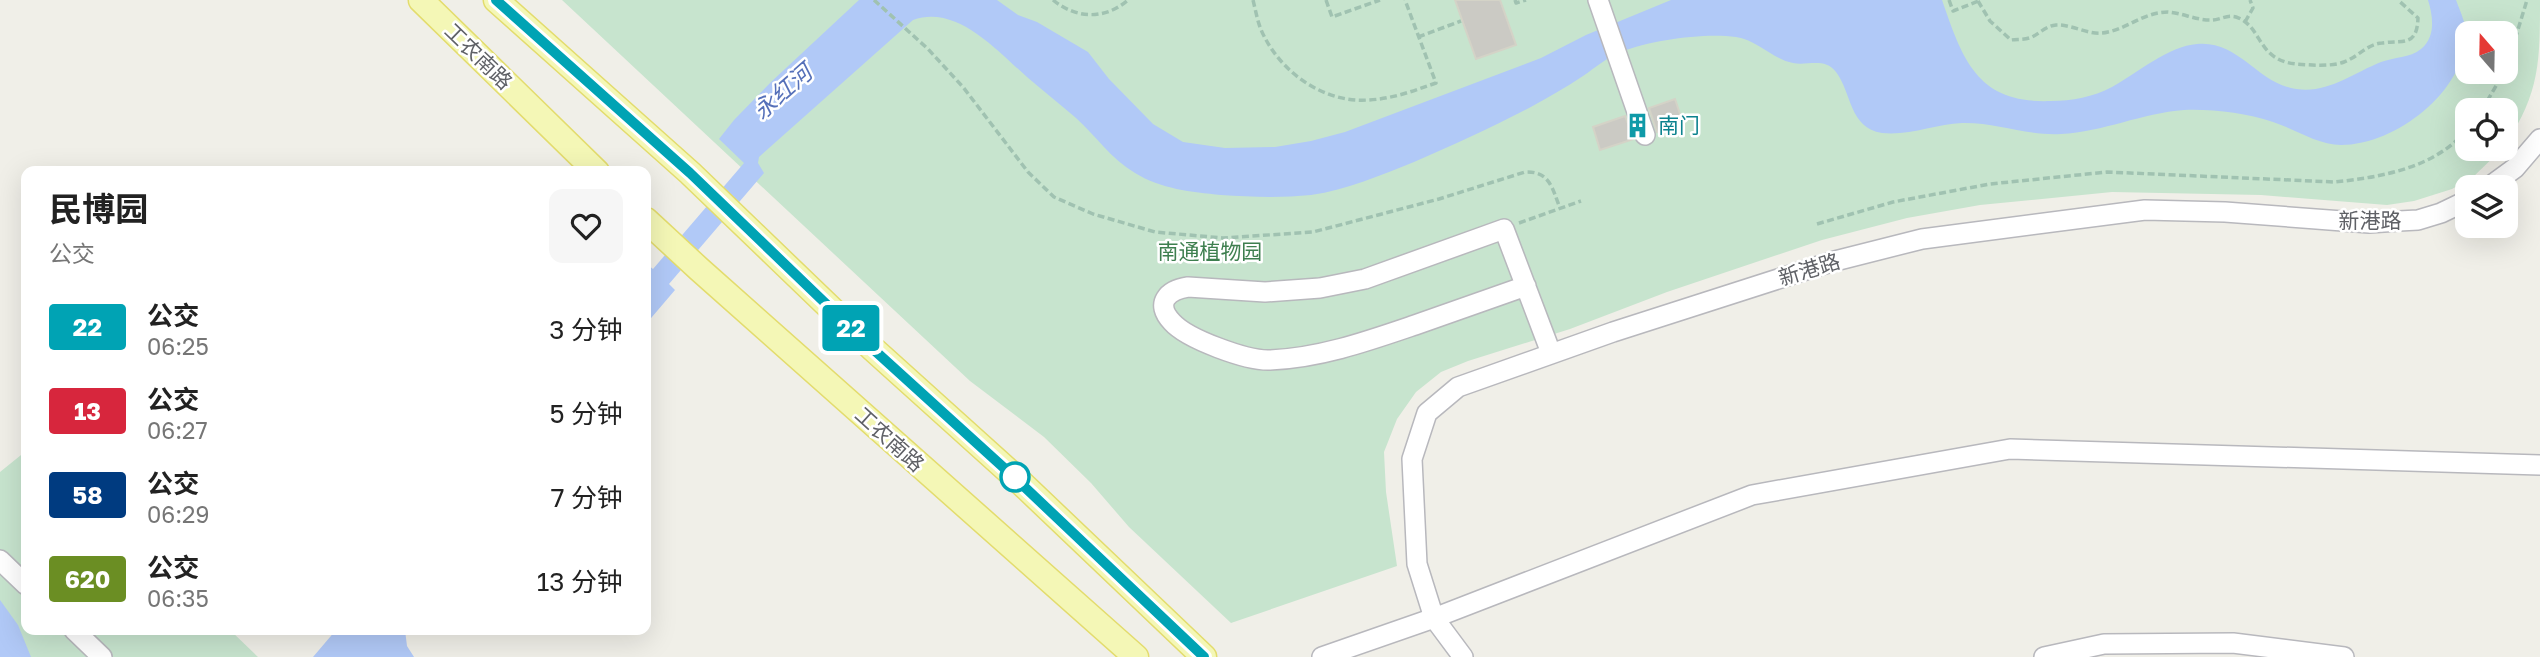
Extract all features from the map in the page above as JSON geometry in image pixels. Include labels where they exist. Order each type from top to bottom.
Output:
[{"type":"main road","name":"工农南路","points":[[421,0],[591,166]]},
{"type":"main road","points":[[496,0],[690,173],[873,349],[1014,477],[1204,657]]},
{"type":"main road","name":"工农南路","points":[[653,227],[1136,657]]},
{"type":"street","points":[[1600,6],[1645,135]]},
{"type":"street","points":[[2505,175],[2515,168],[2540,139]]},
{"type":"street","name":"新港路","points":[[1462,657],[1434,618],[1417,564],[1412,459],[1427,413],[1458,387],[1551,353],[1831,262],[1922,239],[2145,210],[2225,212],[2369,223],[2418,220],[2455,206]]},
{"type":"street","points":[[1526,286],[1346,347],[1295,358],[1267,360],[1241,357],[1217,348],[1172,323],[1164,302],[1168,294],[1175,289],[1188,287],[1265,292],[1320,288],[1365,279],[1504,229],[1551,353]]},
{"type":"street","points":[[1322,657],[1434,618],[1752,495],[2010,449],[2540,465]]},
{"type":"street","points":[[0,560],[21,580]]},
{"type":"street","points":[[79,635],[102,657]]},
{"type":"street","points":[[2044,657],[2104,644],[2233,643],[2344,657]]},
{"type":"path","points":[[874,0],[912,34],[963,87],[1028,172],[1055,197],[1093,214],[1155,232],[1223,238],[1313,232],[1525,172],[1536,172],[1544,176],[1560,208]]},
{"type":"path","points":[[1053,0],[1073,13],[1097,16],[1118,9],[1128,0]]},
{"type":"path","points":[[1253,0],[1261,29],[1277,57],[1300,79],[1328,95],[1366,101],[1398,96],[1436,83],[1405,0]]},
{"type":"path","points":[[1326,0],[1332,17],[1380,0]]},
{"type":"path","points":[[1515,0],[1516,3],[1526,0]]},
{"type":"path","points":[[1949,0],[1953,11],[1979,1],[1990,21],[2011,40],[2033,36],[2053,26],[2097,33],[2109,32],[2157,12],[2183,14],[2212,21],[2228,16],[2236,17],[2252,28],[2261,45],[2273,57],[2294,64],[2332,65],[2343,62],[2374,44],[2400,43],[2412,38],[2418,32],[2418,18],[2398,0]]},
{"type":"path","points":[[2245,22],[2253,8],[2250,0]]},
{"type":"path","points":[[2518,35],[2527,0]]},
{"type":"path","points":[[1418,37],[1461,21]]},
{"type":"path","points":[[1817,223],[1893,202],[1990,184],[2107,172],[2335,182],[2370,178],[2403,170],[2432,157],[2455,141]]},
{"type":"path","points":[[1504,229],[1581,201]]},
{"type":"green space","name":"南通植物园","points":[[562,0],[2540,0],[2536,75],[2532,92],[2518,123],[2518,98],[2455,98],[2455,161],[2490,161],[2475,175],[2455,175],[2455,187],[2452,189],[2414,201],[2387,205],[2261,195],[2112,192],[1980,205],[1907,218],[1822,240],[1441,372],[1416,392],[1397,419],[1384,452],[1386,492],[1397,566],[1231,623],[1129,527],[1091,483],[1044,437],[970,381]]},
{"type":"green space","points":[[21,455],[21,635],[235,635],[258,657],[0,657],[0,472]]},
{"type":"water","name":"永红河","points":[[859,0],[997,0],[1018,15],[1037,22],[1088,52],[1109,79],[1153,124],[1183,142],[1225,148],[1275,147],[1345,132],[1541,58],[1586,35],[1671,0],[1942,0],[1966,60],[1977,74],[2006,95],[2026,100],[2051,101],[2082,98],[2097,93],[2112,87],[2164,55],[2197,44],[2224,48],[2279,84],[2303,90],[2315,89],[2421,49],[2431,32],[2432,19],[2428,0],[2456,0],[2464,21],[2455,21],[2455,74],[2441,94],[2424,111],[2404,125],[2384,136],[2362,143],[2332,144],[2252,116],[2195,110],[2168,112],[2077,133],[2036,133],[1962,123],[1902,133],[1882,133],[1871,130],[1857,117],[1841,80],[1832,67],[1786,61],[1736,37],[1708,36],[1647,44],[1616,54],[1563,89],[1515,115],[1376,177],[1324,193],[1266,197],[1187,191],[1145,178],[1118,161],[1076,118],[989,43],[960,24],[945,18],[929,17],[913,20],[759,157],[758,163],[764,173],[669,284],[675,290],[651,318],[651,267],[653,269],[744,163],[719,139],[734,120]]},
{"type":"water","points":[[0,600],[18,625],[31,657],[0,657]]},
{"type":"water","points":[[332,635],[406,635],[407,646],[414,657],[313,657]]},
{"type":"building","points":[[1455,0],[1500,0],[1516,45],[1476,59]]},
{"type":"building","points":[[1675,99],[1683,123],[1657,132],[1649,108]]},
{"type":"building","points":[[1625,116],[1634,139],[1600,150],[1593,127]]},
{"type":"bus line","name":"22","points":[[496,0],[690,173],[873,349],[1014,477],[1204,657]]},
{"type":"place","name":"南门","points":[[1638,125]]}]
